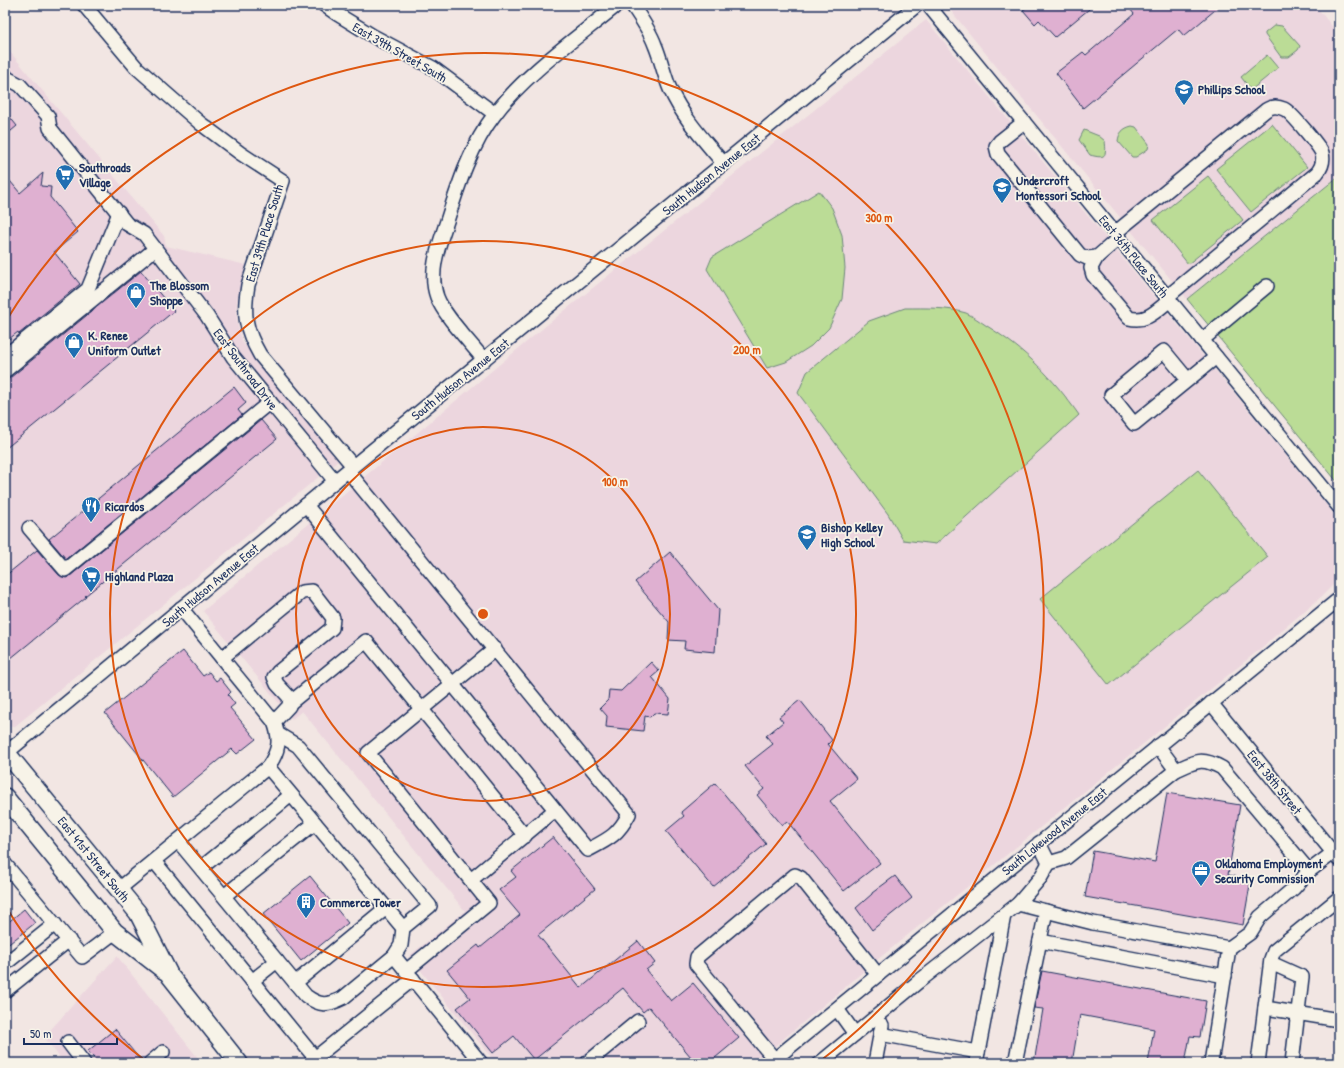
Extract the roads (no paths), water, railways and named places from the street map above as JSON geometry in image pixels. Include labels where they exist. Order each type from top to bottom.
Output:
[{"type":"main road","name":"East 41st Street South","points":[[5,753],[138,913],[170,976],[239,1063]]},
{"type":"main road","name":"East 41st Street South","points":[[5,797],[115,932],[170,976]]},
{"type":"street","name":"East 39th Place South","points":[[84,5],[136,66],[169,96],[200,123],[240,153],[283,181],[248,285],[245,302],[246,320],[250,338],[260,355],[350,468]]},
{"type":"street","name":"East 39th Street South","points":[[324,5],[373,36],[433,68],[495,114]]},
{"type":"street","points":[[484,360],[444,311],[437,297],[434,283],[434,266],[438,248],[460,181],[469,158],[495,114],[538,70],[616,5]]},
{"type":"street","points":[[632,5],[643,20],[655,44],[670,88],[682,112],[724,164]]},
{"type":"street","name":"South Hudson Avenue East","points":[[5,753],[350,468],[917,5]]},
{"type":"street","name":"East 36th Place South","points":[[928,5],[1339,507]]},
{"type":"street","name":"East Southroad Drive","points":[[5,75],[7,78],[20,85],[48,116],[50,128],[127,224],[144,234],[207,316],[233,357],[335,481]]},
{"type":"street","points":[[1275,106],[1288,111],[1322,153],[1322,167],[1317,173],[1146,318],[1140,320],[1130,318],[1093,275],[1091,268],[1097,256],[1117,236],[1271,107],[1275,106]]},
{"type":"street","points":[[1024,122],[1000,141],[996,146],[998,154],[1080,255],[1087,258],[1097,256]]},
{"type":"street","points":[[5,356],[88,289],[119,213]]},
{"type":"street","points":[[5,371],[155,249]]},
{"type":"street","points":[[1202,340],[1267,286]]},
{"type":"street","points":[[1188,380],[1164,351],[1111,395],[1134,424],[1188,380],[1216,357]]},
{"type":"street","points":[[29,528],[65,570],[270,402]]},
{"type":"street","points":[[306,505],[588,850],[614,835],[622,827],[629,814],[350,468]]},
{"type":"street","points":[[119,889],[268,767],[274,758],[278,746],[276,728],[290,706],[290,698],[277,684],[274,677],[278,672],[332,628],[333,618],[312,591],[302,592],[222,658]]},
{"type":"street","name":"South Lakewood Avenue East","points":[[772,1061],[1339,599]]},
{"type":"street","points":[[178,841],[306,996],[315,1002],[325,1005],[334,1003],[343,998],[394,956],[401,945],[403,928],[430,906],[298,746],[276,728],[181,608]]},
{"type":"street","points":[[290,703],[366,641],[525,836]]},
{"type":"street","points":[[154,861],[315,1058],[490,903],[368,753],[495,649]]},
{"type":"street","name":"East 38th Street","points":[[1211,703],[1336,857]]},
{"type":"street","points":[[1158,746],[1176,770]]},
{"type":"street","points":[[820,1063],[1018,904],[1041,877],[1049,863],[1066,858],[1176,770],[1194,762],[1209,761],[1222,768],[1309,871]]},
{"type":"street","points":[[268,767],[403,928]]},
{"type":"street","points":[[201,868],[291,795]]},
{"type":"street","points":[[471,880],[556,810]]},
{"type":"street","points":[[224,896],[315,823]]},
{"type":"street","points":[[1039,843],[1049,863]]},
{"type":"street","points":[[1018,904],[1093,923],[1229,948],[1250,933],[1260,917],[1294,888],[1309,871],[1336,857]]},
{"type":"street","points":[[5,864],[82,957],[115,932]]},
{"type":"street","points":[[772,1061],[696,964],[697,957],[795,875],[802,878],[878,975]]},
{"type":"street","points":[[1258,1063],[1271,963],[1274,951],[1339,898]]},
{"type":"street","points":[[295,983],[386,908]]},
{"type":"street","points":[[1015,1063],[1046,911]]},
{"type":"street","points":[[880,1034],[977,1058],[1004,915]]},
{"type":"street","points":[[5,964],[55,924]]},
{"type":"street","points":[[5,991],[68,940]]},
{"type":"street","points":[[1040,941],[1225,976]]},
{"type":"street","points":[[1211,1063],[1229,948]]},
{"type":"street","points":[[394,956],[481,1063]]},
{"type":"street","points":[[252,981],[277,962]]},
{"type":"street","points":[[1271,963],[1302,977],[1292,1063]]},
{"type":"street","points":[[1265,1008],[1339,1020]]},
{"type":"street","points":[[837,1009],[855,1034]]},
{"type":"street","points":[[875,1063],[885,1010]]},
{"type":"street","points":[[587,1063],[638,1021]]},
{"type":"street","points":[[68,1042],[84,1063]]},
{"type":"street","points":[[150,1063],[163,1052]]},
{"type":"place","name":"Phillips School","points":[[1184,106]]},
{"type":"place","name":"Southroads Village","points":[[65,191]]},
{"type":"place","name":"Undercroft Montessori School","points":[[1002,204]]},
{"type":"place","name":"The Blossom Shoppe","points":[[136,309]]},
{"type":"place","name":"K. Renee Uniform Outlet","points":[[74,359]]},
{"type":"place","name":"Ricardos","points":[[91,523]]},
{"type":"place","name":"Bishop Kelley High School","points":[[807,551]]},
{"type":"place","name":"Highland Plaza","points":[[91,593]]},
{"type":"place","name":"Oklahoma Employment Security Commission","points":[[1201,887]]},
{"type":"place","name":"Commerce Tower","points":[[306,919]]}]
